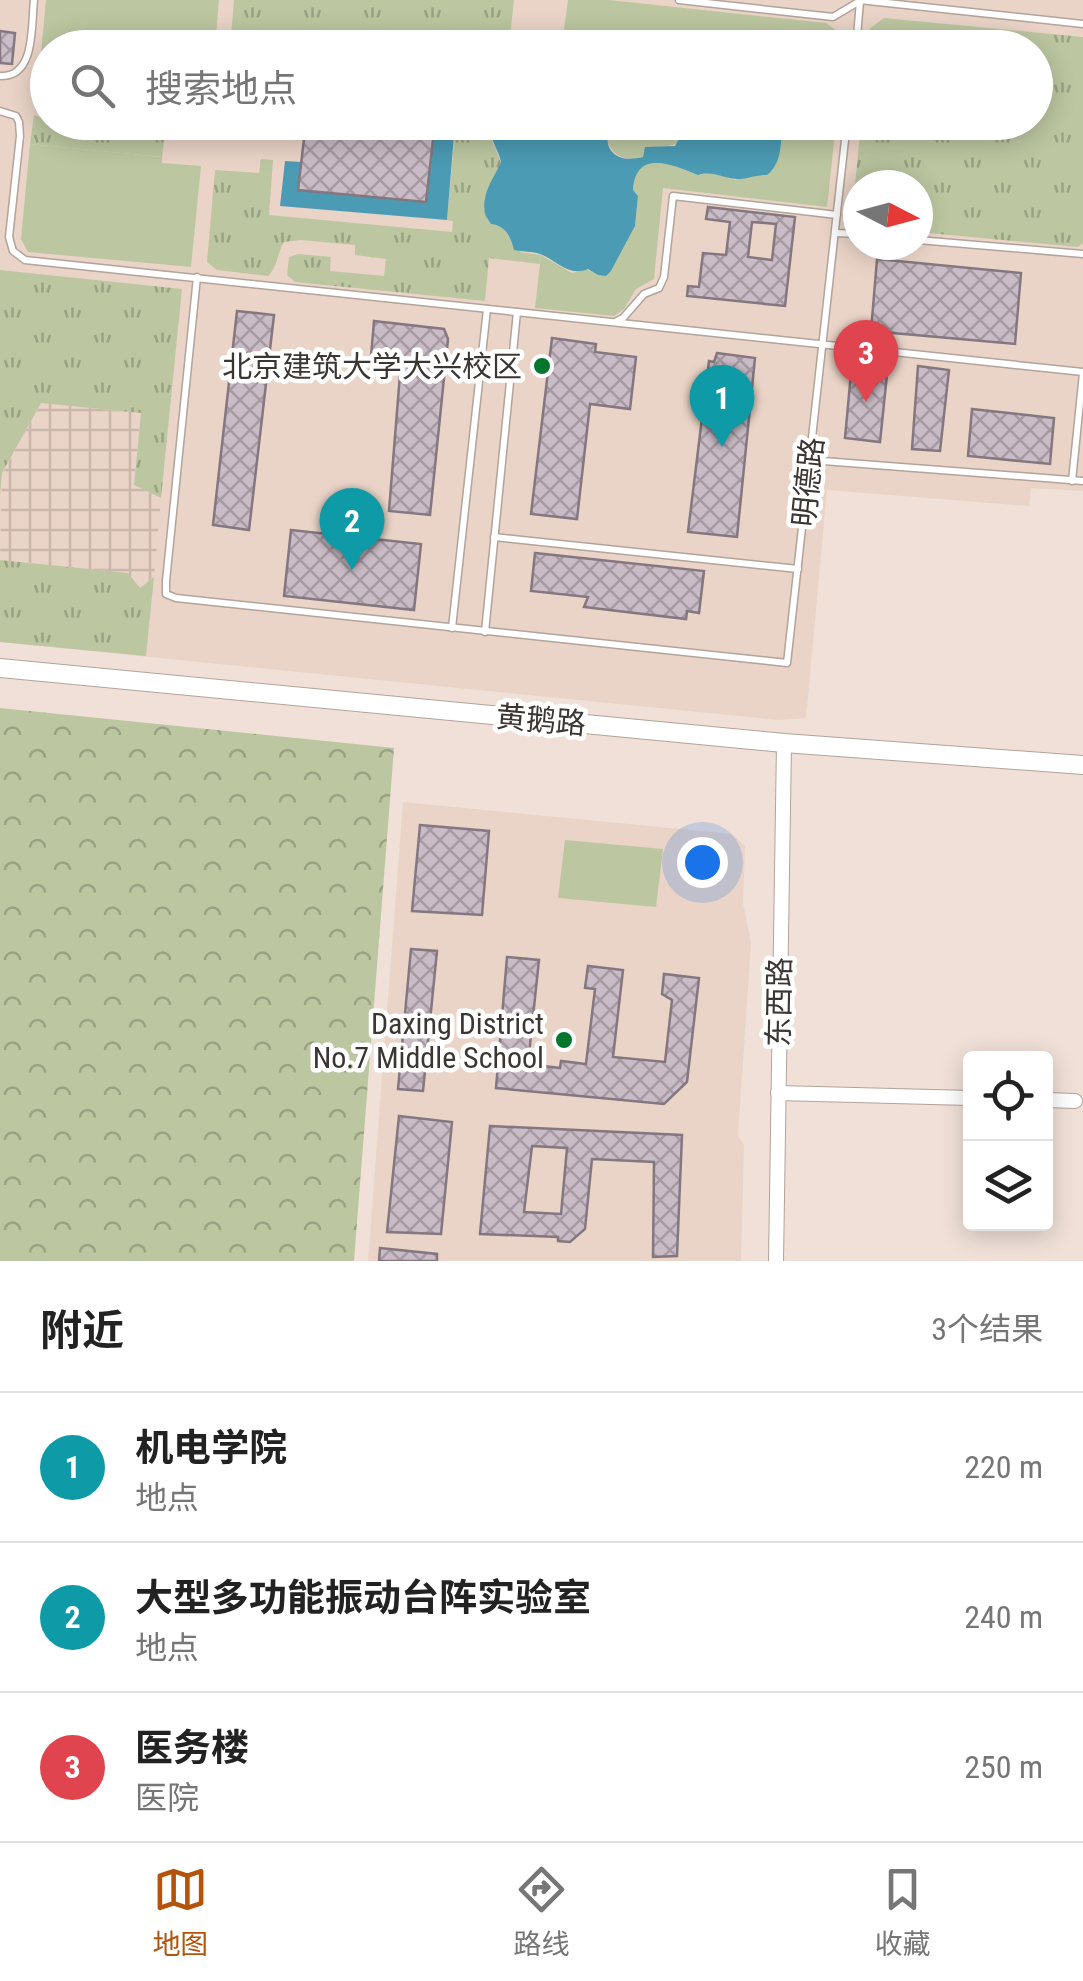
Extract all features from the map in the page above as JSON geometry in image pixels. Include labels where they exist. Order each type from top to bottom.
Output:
[{"type":"street","name":"黄鹅路","points":[[0,668],[784,743],[1083,765]]},
{"type":"street","name":"东西路","points":[[776,1261],[784,743]]},
{"type":"street","points":[[778,1093],[963,1098]]},
{"type":"street","points":[[1053,1100],[1075,1101]]},
{"type":"lane","points":[[30,30],[34,0]]},
{"type":"lane","points":[[680,0],[833,16],[860,0],[1083,24]]},
{"type":"lane","points":[[858,30],[860,0]]},
{"type":"lane","points":[[0,76],[18,72],[26,62],[30,31]]},
{"type":"lane","points":[[0,110],[16,116],[19,122],[8,236],[13,251],[26,260],[1083,372],[1072,481]]},
{"type":"lane","name":"明德路","points":[[485,632],[787,663],[846,140]]},
{"type":"lane","points":[[612,322],[623,318],[644,294],[658,288],[664,277],[673,196],[837,215]]},
{"type":"lane","points":[[835,232],[843,233]]},
{"type":"lane","points":[[933,241],[1083,254]]},
{"type":"lane","points":[[197,277],[166,594],[485,632],[518,312]]},
{"type":"lane","points":[[452,628],[487,309]]},
{"type":"lane","points":[[810,460],[1083,482]]},
{"type":"lane","points":[[494,537],[798,569]]},
{"type":"shaded area","name":"北京建筑大学大兴校区","points":[[0,0],[1083,0],[1083,491],[1031,488],[1029,506],[827,490],[806,718],[778,720],[0,642]]},
{"type":"shaded area","points":[[41,403],[141,413],[134,485],[161,498],[154,577],[140,588],[127,573],[0,560],[2,474]]},
{"type":"shaded area","name":"Daxing District No.7 Middle School","points":[[403,802],[732,834],[745,846],[743,903],[751,943],[738,1136],[744,1145],[741,1261],[368,1261]]},
{"type":"green space","points":[[46,0],[219,0],[216,30],[43,30]]},
{"type":"green space","points":[[234,0],[514,0],[511,30],[232,30]]},
{"type":"green space","points":[[568,0],[609,0],[826,23],[836,30],[564,30]]},
{"type":"green space","points":[[884,18],[1010,30],[869,30]]},
{"type":"green space","points":[[1053,34],[1083,37],[1083,243],[1078,247],[933,233],[933,170],[856,170],[859,140],[1053,140]]},
{"type":"green space","points":[[31,140],[164,140],[162,157],[30,144]]},
{"type":"green space","points":[[454,140],[492,140],[501,163],[484,199],[520,252],[541,255],[540,264],[489,258],[485,301],[295,282],[287,275],[289,257],[298,254],[331,257],[330,271],[384,276],[386,259],[355,255],[355,245],[284,242],[268,276],[217,270],[207,262],[215,170],[259,173],[261,159],[273,160],[269,215],[452,232],[453,221],[447,220]]},
{"type":"green space","points":[[607,140],[680,140],[667,146],[646,147],[643,157],[636,158],[619,156]]},
{"type":"green space","points":[[769,140],[834,140],[827,207],[663,188],[654,279],[636,289],[624,309],[614,316],[535,308],[541,255],[572,273],[587,269],[598,275],[611,271],[635,226],[638,196],[633,190],[636,177],[648,164],[667,164],[698,175],[722,175],[736,180]]},
{"type":"green space","points":[[30,144],[162,157],[162,163],[201,166],[191,267],[28,252],[21,239]]},
{"type":"green space","points":[[0,270],[182,289],[161,498],[134,485],[141,413],[41,403],[2,473],[0,496]]},
{"type":"green space","points":[[0,560],[128,573],[140,588],[154,577],[146,656],[0,642]]},
{"type":"green space","points":[[0,708],[394,748],[354,1261],[0,1261]]},
{"type":"green space","points":[[565,840],[663,849],[656,907],[558,898]]},
{"type":"water","points":[[433,140],[454,140],[447,220],[280,206],[285,161],[301,162],[299,190],[426,202]]},
{"type":"water","points":[[493,140],[607,140],[618,156],[633,159],[643,157],[645,147],[675,146],[678,140],[781,140],[778,158],[767,175],[741,179],[698,175],[657,163],[641,169],[633,190],[638,196],[635,226],[606,276],[588,269],[569,270],[540,254],[514,250],[507,232],[491,224],[484,208],[489,185],[501,162]]},
{"type":"building","points":[[0,31],[15,33],[12,64],[0,63]]},
{"type":"building","points":[[304,140],[433,140],[426,202],[298,190]]},
{"type":"building","points":[[708,207],[795,217],[785,306],[687,296],[688,286],[699,287],[703,253],[726,255],[730,222],[706,219]],"holes":[[[752,222],[776,224],[772,260],[748,257]]]},
{"type":"building","points":[[877,260],[1021,273],[1015,344],[871,331]]},
{"type":"building","points":[[237,311],[274,315],[249,530],[213,525]]},
{"type":"building","points":[[374,321],[444,329],[448,339],[430,515],[389,511],[400,374],[370,369]]},
{"type":"building","points":[[552,338],[596,344],[595,352],[636,357],[630,409],[590,404],[577,519],[531,514]]},
{"type":"building","points":[[717,353],[755,358],[737,537],[688,532],[709,361],[714,362]]},
{"type":"building","points":[[852,362],[888,365],[880,442],[845,438]]},
{"type":"building","points":[[918,366],[949,370],[940,451],[912,449]]},
{"type":"building","points":[[972,409],[1054,418],[1050,464],[968,456]]},
{"type":"building","points":[[291,530],[421,544],[414,610],[284,596]]},
{"type":"building","points":[[535,553],[704,571],[699,613],[687,611],[686,619],[584,607],[588,597],[531,591]]},
{"type":"building","points":[[420,825],[489,831],[482,915],[412,911]]},
{"type":"building","points":[[411,949],[437,951],[423,1091],[398,1089]]},
{"type":"building","points":[[507,957],[539,960],[528,1064],[560,1068],[561,1061],[586,1064],[595,989],[585,988],[588,966],[623,970],[613,1057],[665,1062],[672,1000],[662,994],[664,974],[699,978],[687,1082],[664,1104],[496,1088]]},
{"type":"building","points":[[399,1116],[452,1122],[441,1234],[387,1232]]},
{"type":"building","points":[[490,1126],[682,1135],[677,1256],[653,1257],[654,1162],[592,1159],[585,1229],[570,1242],[558,1241],[558,1237],[480,1234]],"holes":[[[532,1146],[567,1148],[561,1214],[524,1212]]]},
{"type":"building","points":[[380,1248],[437,1254],[437,1261],[379,1261]]},
{"type":"place","name":"北京建筑大学大兴校区","points":[[542,366]]},
{"type":"place","name":"医务楼","points":[[866,402]]},
{"type":"place","name":"机电学院","points":[[722,447]]},
{"type":"place","name":"大型多功能振动台阵实验室","points":[[352,570]]},
{"type":"place","name":"Daxing District No.7 Middle School","points":[[564,1040]]}]
